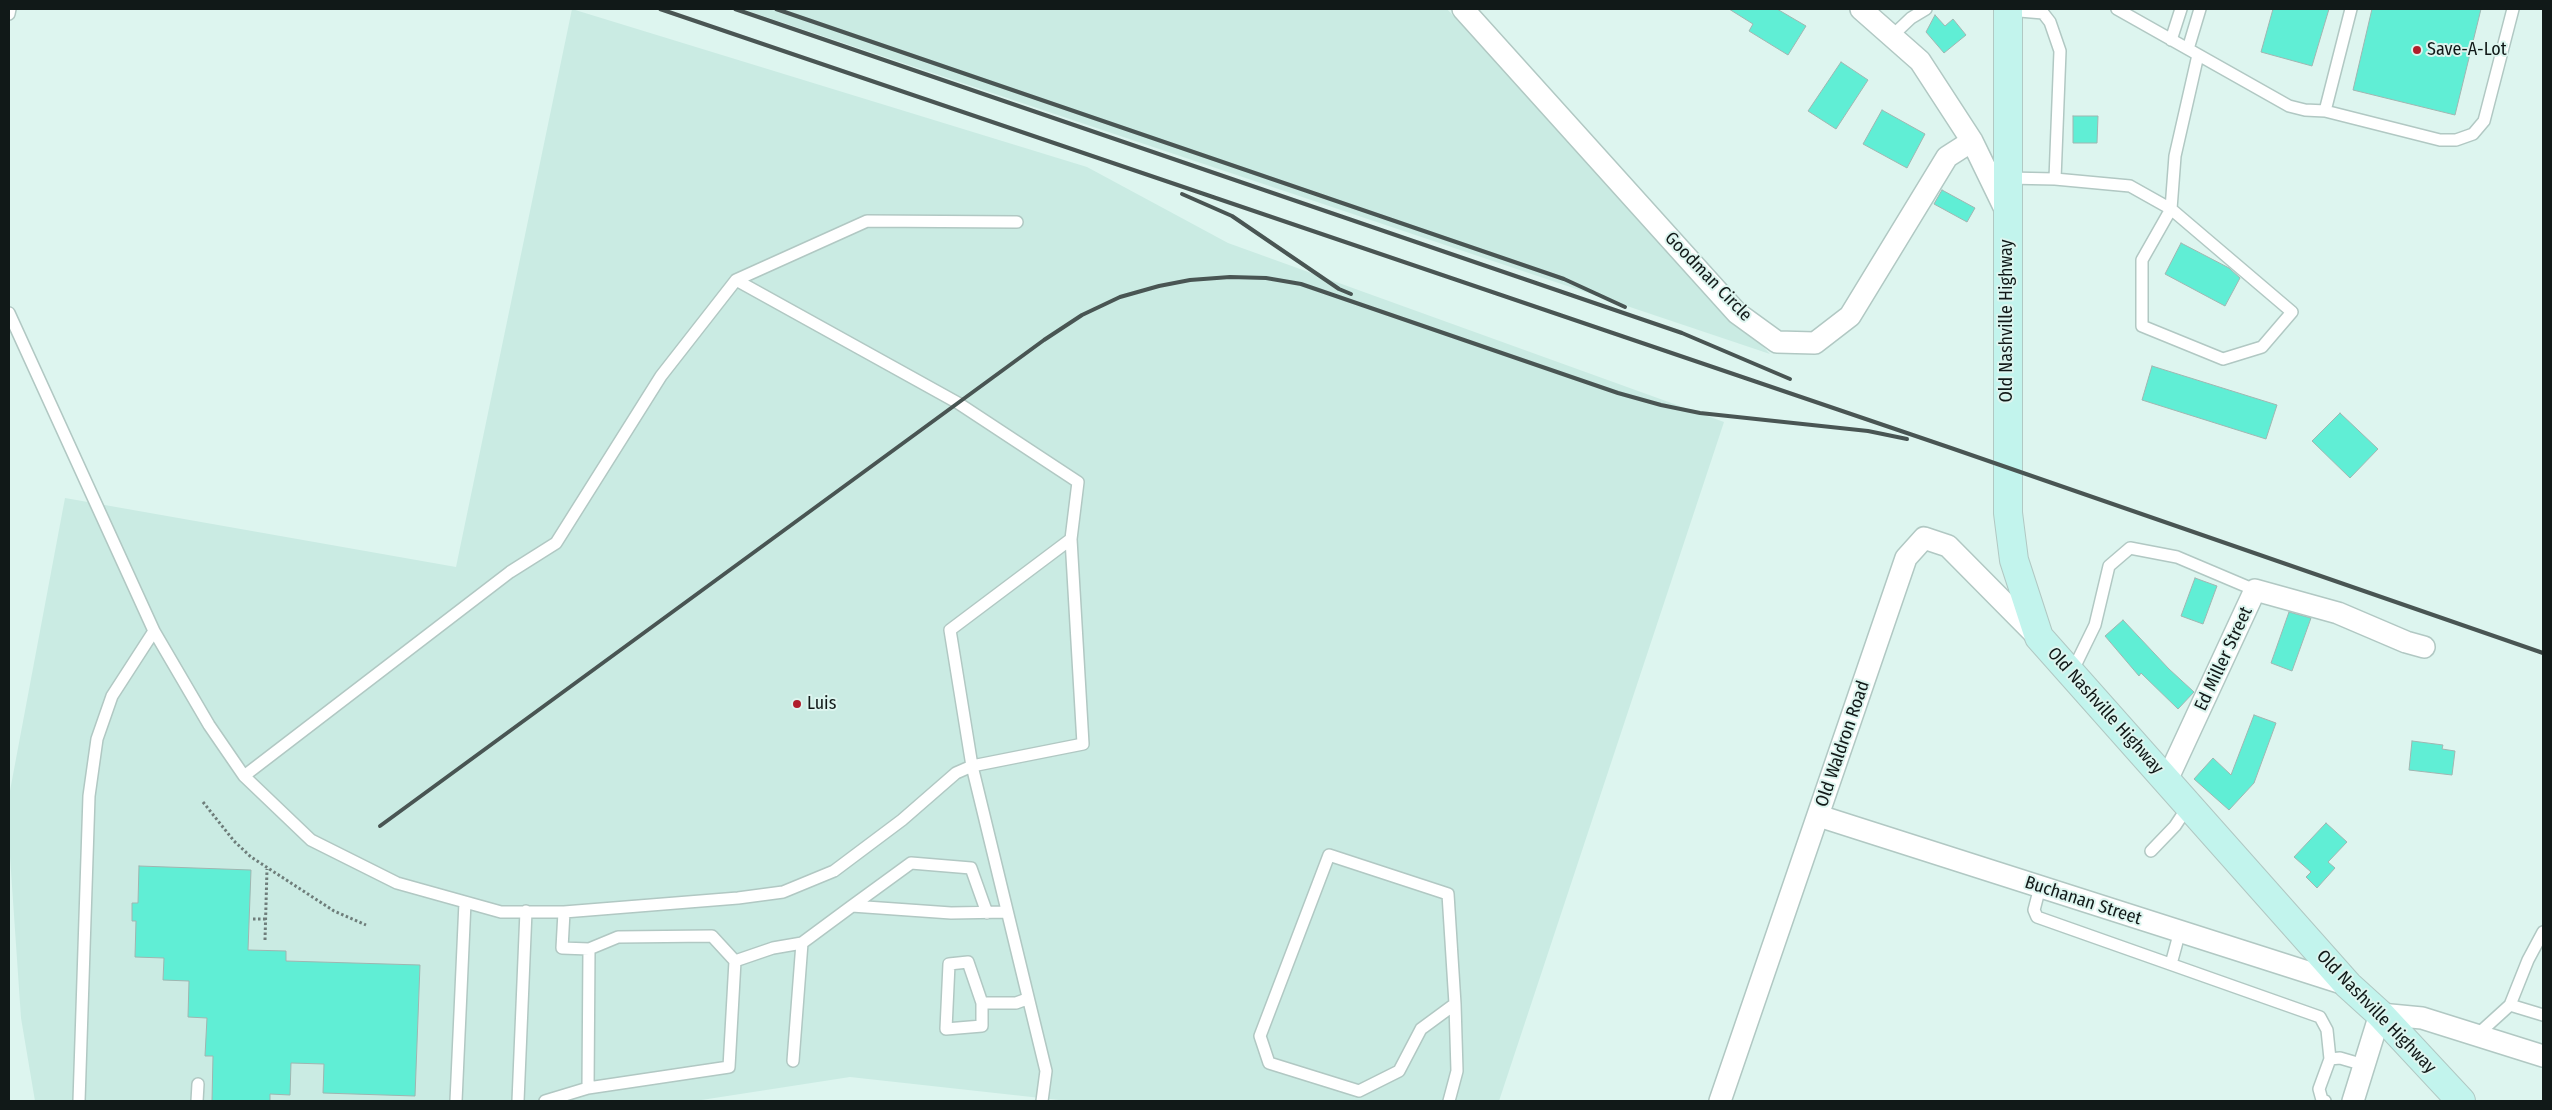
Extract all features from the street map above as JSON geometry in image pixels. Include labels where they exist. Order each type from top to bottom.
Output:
[{"type":"main road","name":"Old Nashville Highway","points":[[2008,9],[2008,513],[2014,560],[2039,637],[2348,985],[2380,1014],[2461,1101]]},
{"type":"street","name":"Goodman Circle","points":[[1463,9],[1737,312],[1777,342],[1815,343],[1850,316],[1947,157],[1972,141]]},
{"type":"street","name":"Old Nashville Highway","points":[[1861,9],[1920,61],[1972,141],[2007,213]]},
{"type":"street","name":"Old Waldron Road","points":[[1720,1101],[1906,558],[1924,538],[1948,546],[2039,637]]},
{"type":"street","name":"Ed Miller Street","points":[[2167,780],[2255,590],[2338,612],[2406,642],[2424,647]]},
{"type":"street","name":"Buchanan Street","points":[[1819,816],[2348,985]]},
{"type":"street","points":[[2353,1101],[2380,1014],[2422,1018],[2543,1056]]},
{"type":"lane","points":[[9,14],[10,9]]},
{"type":"lane","points":[[1892,36],[1911,18],[1926,9]]},
{"type":"lane","points":[[2008,9],[2043,13],[2050,22],[2060,51],[2056,179]]},
{"type":"lane","points":[[2118,9],[2289,106],[2304,110],[2325,111],[2440,140],[2456,140],[2473,134],[2484,121],[2514,9]]},
{"type":"lane","points":[[2171,40],[2181,9]]},
{"type":"lane","points":[[2008,178],[2056,179],[2130,186],[2171,209],[2292,312],[2262,347],[2223,358],[2142,326],[2142,260],[2171,209],[2175,156],[2200,9]]},
{"type":"lane","points":[[2325,111],[2351,9]]},
{"type":"lane","points":[[244,776],[510,572],[556,543],[661,376],[736,280],[868,221],[1017,222]]},
{"type":"lane","points":[[9,312],[154,631],[209,725],[244,776],[311,840],[398,883],[501,912],[564,912],[738,898],[783,892],[834,871],[902,820],[956,773],[972,766],[1083,744],[1071,539],[1078,482],[958,403],[736,280]]},
{"type":"lane","points":[[1042,1101],[1046,1071],[972,766],[950,630],[1071,539]]},
{"type":"lane","points":[[2071,674],[2095,626],[2109,566],[2130,548],[2177,557],[2255,590]]},
{"type":"lane","points":[[79,1101],[88,796],[97,739],[112,696],[154,631]]},
{"type":"lane","points":[[2151,851],[2175,826],[2189,805]]},
{"type":"lane","points":[[1448,1101],[1457,1071],[1456,1004],[1448,894],[1329,855],[1260,1036],[1269,1063],[1359,1092],[1399,1071],[1421,1029],[1456,1004]]},
{"type":"lane","points":[[735,961],[773,948],[802,943],[911,863],[971,868],[987,914]]},
{"type":"lane","points":[[2040,887],[2034,910],[2037,917],[2320,1017],[2327,1030],[2330,1059],[2319,1089],[2322,1100],[2325,1101]]},
{"type":"lane","points":[[456,1101],[465,902]]},
{"type":"lane","points":[[852,906],[951,914],[1007,912]]},
{"type":"lane","points":[[518,1101],[526,911]]},
{"type":"lane","points":[[545,1101],[588,1088],[729,1067],[735,961],[712,936],[618,937],[589,949],[562,948],[564,912]]},
{"type":"lane","points":[[2171,964],[2180,931]]},
{"type":"lane","points":[[2477,1035],[2510,1005],[2528,960],[2543,932]]},
{"type":"lane","points":[[794,1061],[802,943]]},
{"type":"lane","points":[[588,1088],[589,949]]},
{"type":"lane","points":[[968,962],[982,1003],[982,1026],[946,1029],[949,964],[968,962]]},
{"type":"lane","points":[[982,1003],[1016,1003],[1027,998]]},
{"type":"lane","points":[[2510,1005],[2543,1015]]},
{"type":"lane","points":[[2330,1059],[2340,1058],[2364,1065]]},
{"type":"lane","points":[[197,1101],[198,1084]]},
{"type":"path","points":[[203,802],[234,841],[267,869],[334,911],[366,925]]},
{"type":"path","points":[[265,940],[267,869]]},
{"type":"path","points":[[253,919],[266,919]]},
{"type":"shaded area","points":[[572,9],[1087,167],[1228,243],[1724,422],[1499,1101],[1068,1101],[850,1077],[695,1101],[35,1101],[21,1018],[9,842],[9,796],[65,498],[456,567]]},
{"type":"shaded area","points":[[742,9],[1447,9],[1770,354]]},
{"type":"building","points":[[1729,9],[1777,9],[1806,26],[1788,55],[1749,31],[1753,24]]},
{"type":"building","points":[[2273,9],[2329,9],[2312,66],[2261,52]]},
{"type":"building","name":"Save-A-Lot","points":[[2372,9],[2481,9],[2455,115],[2353,90]]},
{"type":"building","points":[[1935,15],[1945,26],[1953,19],[1966,35],[1944,53],[1926,32]]},
{"type":"building","points":[[1841,62],[1868,80],[1836,129],[1808,111]]},
{"type":"building","points":[[1882,110],[1925,134],[1907,168],[1863,144]]},
{"type":"building","points":[[2073,116],[2098,116],[2097,143],[2073,143]]},
{"type":"building","points":[[1942,190],[1975,208],[1967,222],[1934,204]]},
{"type":"building","points":[[2181,243],[2229,268],[2240,278],[2225,306],[2165,274]]},
{"type":"building","points":[[2152,366],[2277,405],[2266,439],[2142,400]]},
{"type":"building","points":[[2340,413],[2378,449],[2350,478],[2312,441]]},
{"type":"building","points":[[2195,578],[2217,586],[2203,624],[2181,616]]},
{"type":"building","points":[[2289,612],[2311,618],[2292,671],[2271,663]]},
{"type":"building","points":[[2123,620],[2169,669],[2194,692],[2178,709],[2141,673],[2139,676],[2105,636]]},
{"type":"building","points":[[2254,715],[2276,723],[2254,783],[2229,810],[2194,779],[2213,758],[2231,775]]},
{"type":"building","points":[[2412,741],[2443,745],[2442,749],[2455,751],[2452,775],[2409,770]]},
{"type":"building","points":[[2326,823],[2347,842],[2328,862],[2335,868],[2317,888],[2306,877],[2311,872],[2294,857]]},
{"type":"building","points":[[139,866],[251,870],[248,950],[286,951],[286,961],[420,965],[415,1096],[323,1093],[324,1064],[291,1063],[290,1095],[270,1094],[270,1101],[212,1101],[213,1056],[205,1056],[207,1018],[188,1017],[189,981],[163,980],[164,958],[135,957],[136,921],[132,921],[132,903],[138,903]]},
{"type":"railway","points":[[660,9],[1951,448],[2543,653]]},
{"type":"railway","points":[[735,9],[1682,333],[1790,379]]},
{"type":"railway","points":[[776,9],[1564,279],[1625,307]]},
{"type":"railway","points":[[1182,194],[1232,216],[1339,289],[1351,294]]},
{"type":"railway","points":[[380,826],[1044,340],[1082,315],[1120,297],[1159,286],[1190,280],[1230,277],[1266,278],[1301,284],[1618,393],[1661,405],[1700,413],[1868,431],[1907,439]]},
{"type":"place","name":"Save-A-Lot","points":[[2417,50]]},
{"type":"place","name":"Luis","points":[[797,704]]}]
